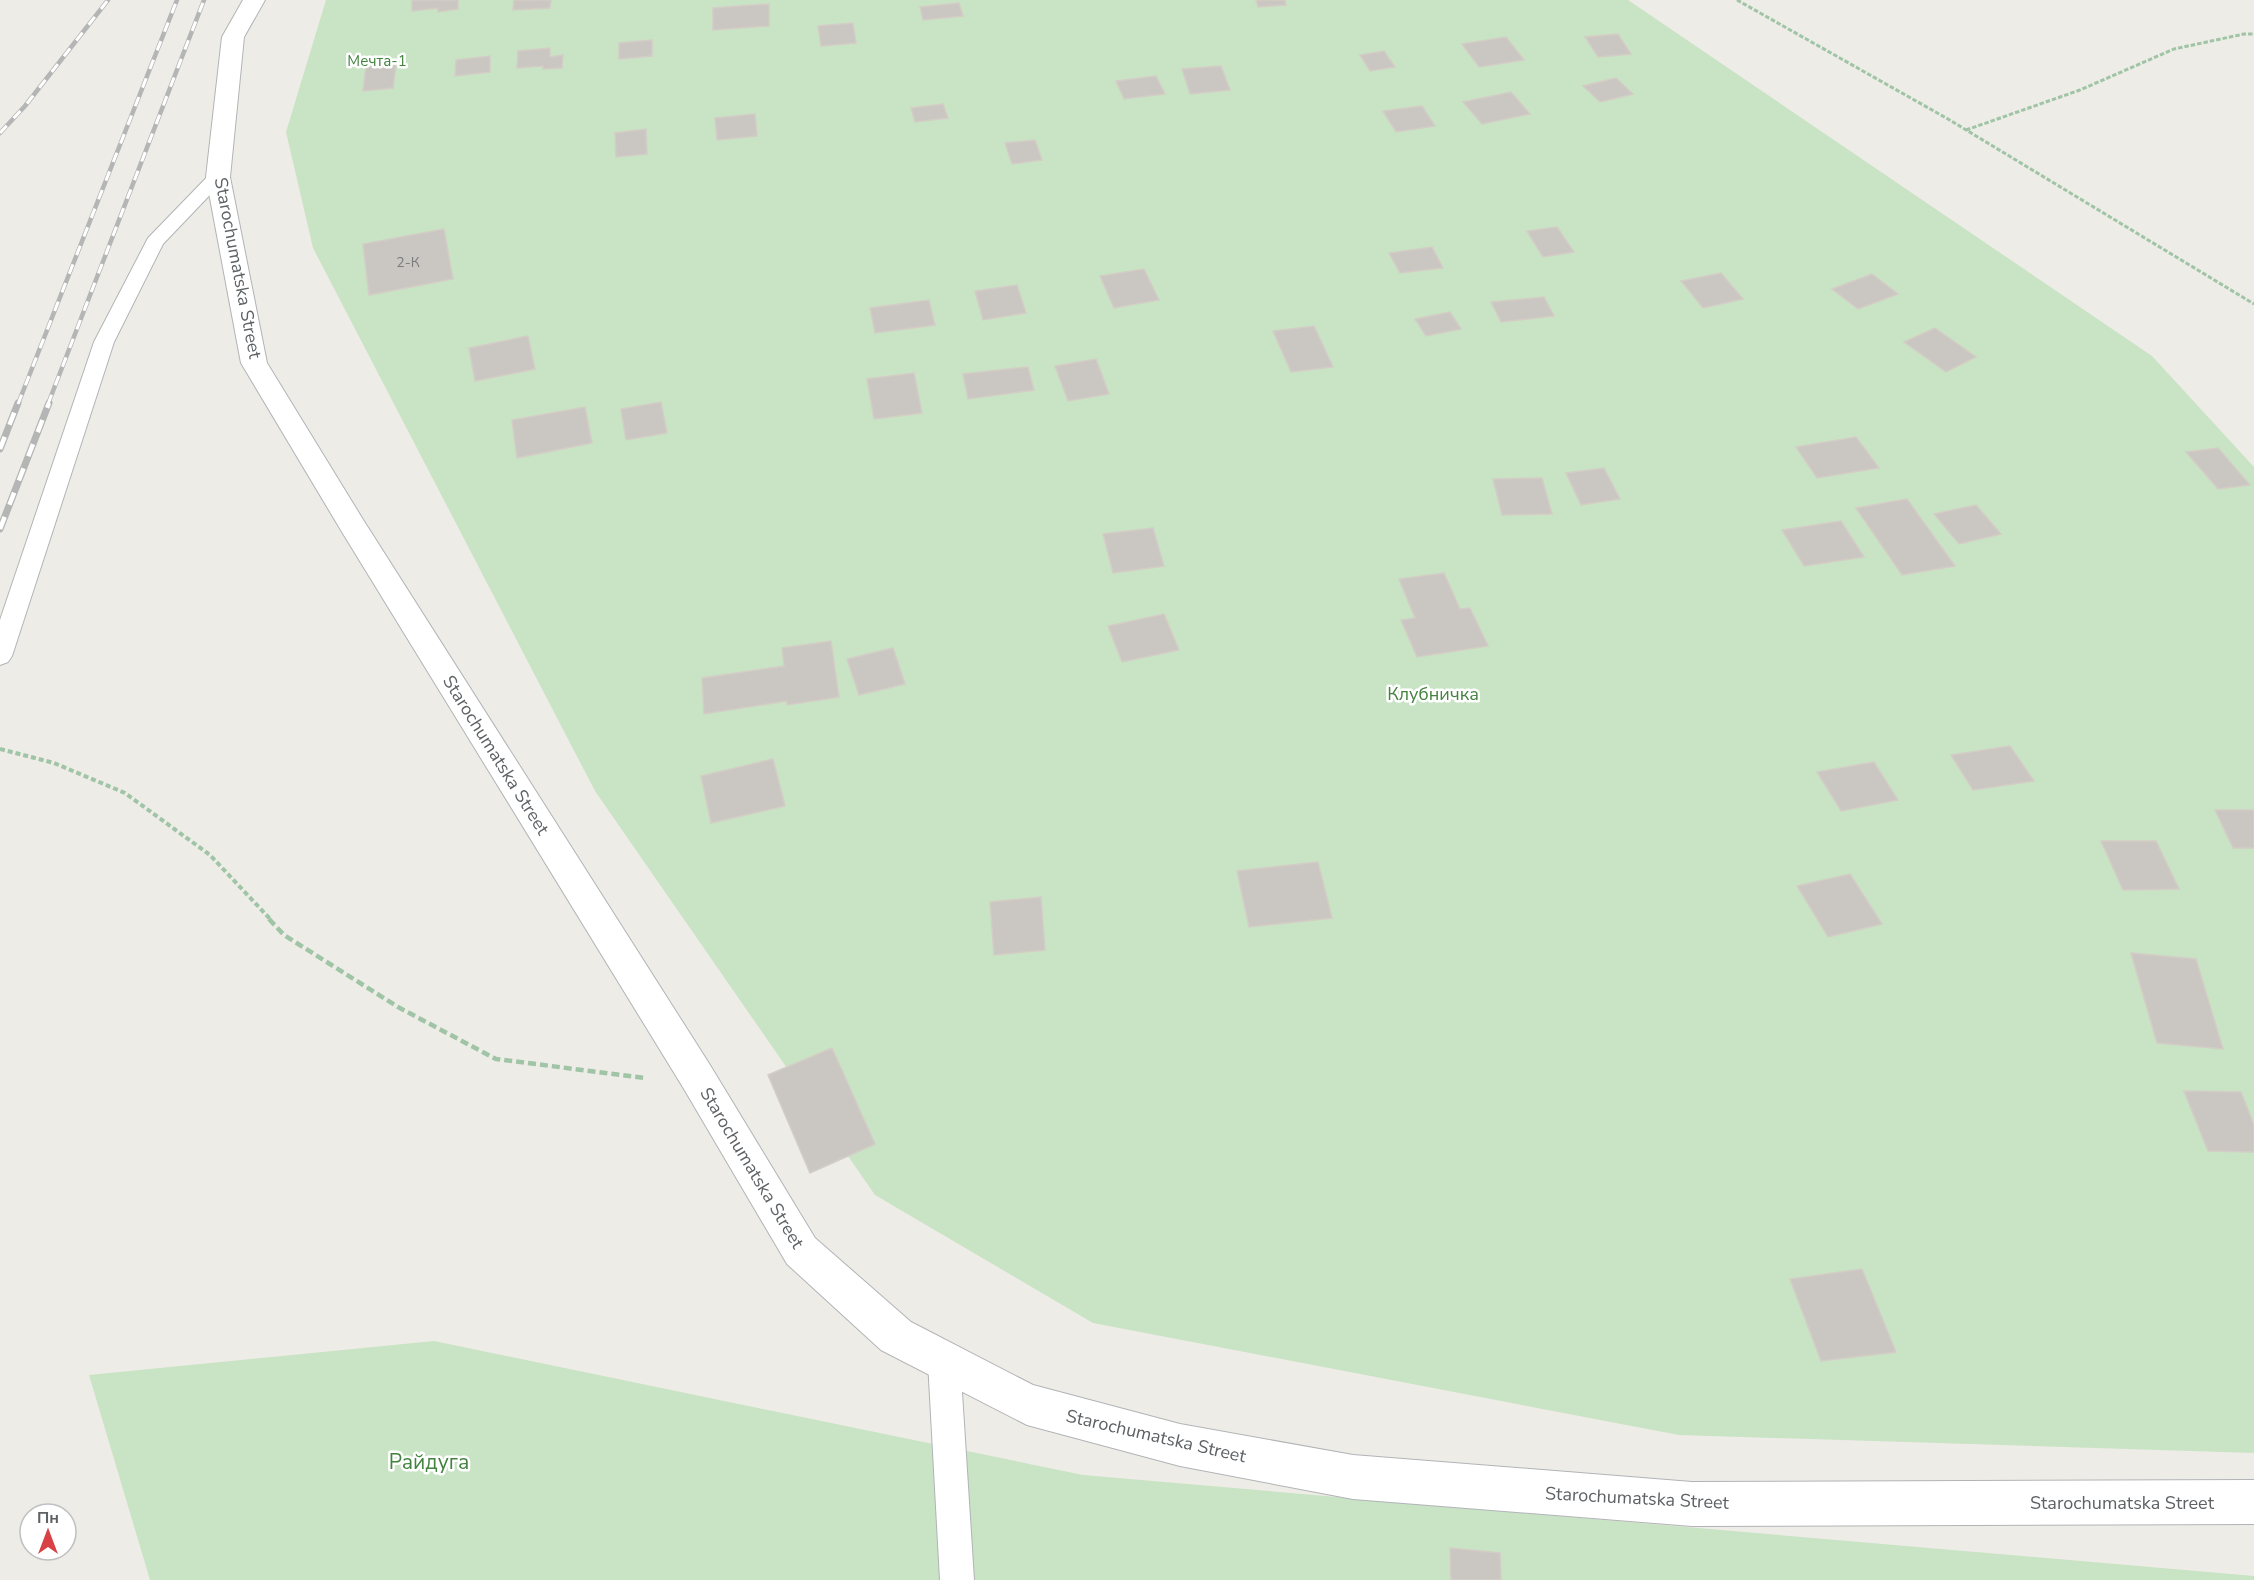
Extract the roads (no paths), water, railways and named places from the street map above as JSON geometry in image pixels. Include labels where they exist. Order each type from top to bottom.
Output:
[{"type":"street","name":"Starochumatska Street","points":[[254,0],[233,37],[219,177],[254,363],[702,1086],[801,1251],[896,1336],[1028,1404],[1180,1445],[1353,1477],[1692,1504],[2254,1502]]},
{"type":"lane","points":[[0,656],[104,342],[155,242],[219,177]]},
{"type":"lane","points":[[944,1361],[957,1580]]},
{"type":"railway","points":[[0,133],[25,106],[108,0]]},
{"type":"railway","points":[[18,404],[177,0]]},
{"type":"railway","points":[[48,404],[204,0]]},
{"type":"railway","points":[[0,449],[18,403]]},
{"type":"railway","points":[[0,529],[49,403]]},
{"type":"park label","name":"Мечта-1","points":[[377,61]]},
{"type":"park label","name":"Клубничка","points":[[1433,694]]},
{"type":"park label","name":"Райдуга","points":[[429,1462]]}]
